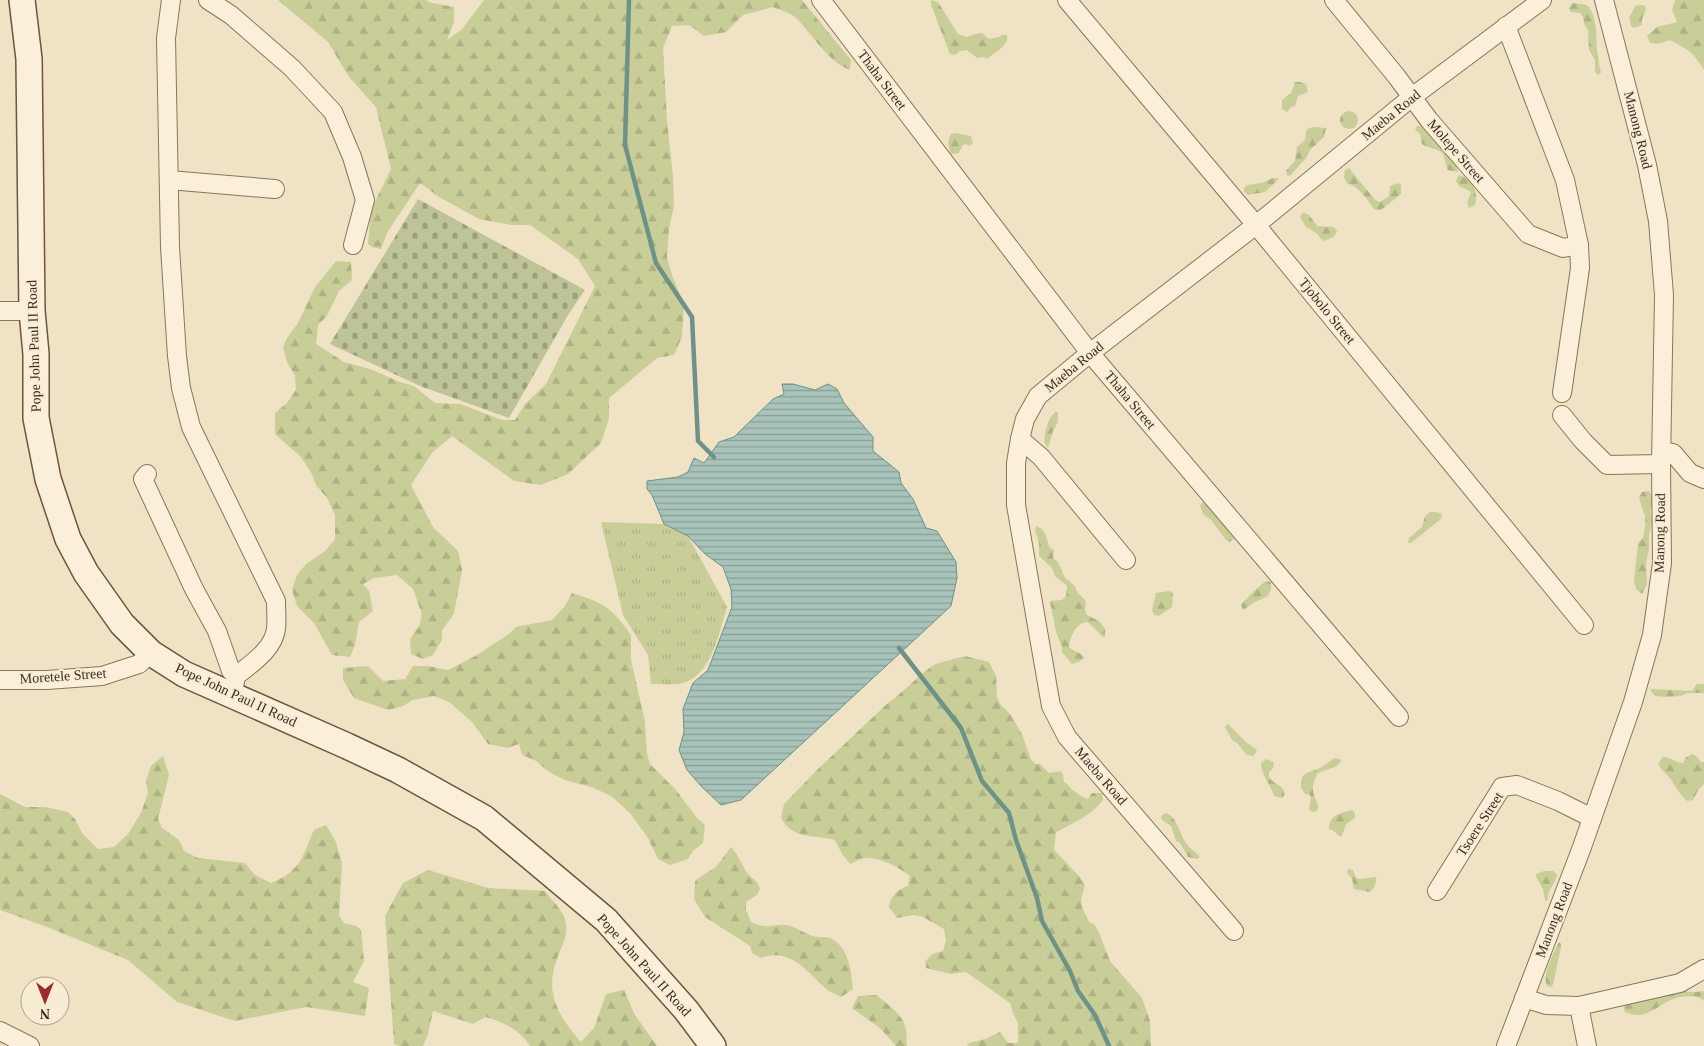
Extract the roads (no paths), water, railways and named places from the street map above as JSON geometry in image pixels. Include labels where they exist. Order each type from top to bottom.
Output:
[{"type":"main road","name":"Pope John Paul II Road","points":[[22,0],[29,59],[32,311],[36,354],[38,427],[48,479],[68,539],[86,573],[122,624],[151,653],[184,674],[234,685],[347,746],[398,770],[484,818],[606,920],[709,1043]]},
{"type":"street","points":[[171,0],[166,38],[169,180],[171,256],[180,388],[191,426],[276,601],[276,629],[270,647],[234,685]]},
{"type":"street","points":[[208,0],[231,15],[292,68],[333,112],[352,157],[365,200],[353,244]]},
{"type":"street","name":"Thaha Street","points":[[821,0],[1090,353],[1399,717]]},
{"type":"street","name":"Tjobolo Street","points":[[1067,0],[1256,225],[1584,625]]},
{"type":"street","name":"Molepe Street","points":[[1334,0],[1429,120],[1528,234],[1563,248],[1580,245]]},
{"type":"street","name":"Maeba Road","points":[[1234,931],[1067,737],[1051,706],[1016,505],[1016,463],[1025,419],[1038,396],[1090,353],[1256,225],[1412,97],[1542,0]]},
{"type":"street","name":"Manong Road","points":[[1506,1046],[1634,702],[1652,635],[1662,563],[1661,457],[1664,295],[1658,221],[1647,165],[1604,0]]},
{"type":"street","points":[[1506,26],[1565,180],[1580,245],[1580,268],[1562,393]]},
{"type":"street","points":[[169,180],[275,189]]},
{"type":"street","points":[[0,312],[32,311]]},
{"type":"street","points":[[1562,415],[1582,441],[1607,465],[1661,457],[1672,453],[1690,473],[1704,479]]},
{"type":"street","points":[[1020,439],[1041,457],[1126,560]]},
{"type":"street","points":[[147,474],[143,479],[194,588],[217,631],[234,685]]},
{"type":"street","name":"Moretele Street","points":[[0,680],[47,680],[102,676],[138,664],[151,653]]},
{"type":"street","name":"Tsoere Street","points":[[1438,891],[1502,787],[1517,785],[1558,801],[1592,818]]},
{"type":"street","points":[[1524,998],[1546,1005],[1579,1006],[1680,983],[1704,969]]},
{"type":"street","points":[[1579,1006],[1587,1046]]},
{"type":"street","points":[[0,1031],[30,1046]]},
{"type":"water","points":[[782,384],[793,384],[815,390],[828,384],[837,389],[844,403],[873,437],[873,451],[899,472],[901,483],[913,499],[926,528],[937,531],[956,562],[957,578],[951,606],[741,800],[721,805],[687,770],[679,750],[684,732],[683,709],[693,683],[708,670],[732,607],[731,589],[723,567],[705,554],[688,536],[664,524],[652,495],[647,489],[647,481],[678,477],[688,472],[694,458],[704,463],[719,442],[734,437],[773,399],[784,394]]},
{"type":"waterway","points":[[629,0],[625,145],[656,263],[692,317],[698,441],[714,457]]},
{"type":"waterway","points":[[899,648],[961,728],[982,781],[1009,813],[1016,840],[1037,898],[1042,921],[1070,971],[1078,991],[1095,1015],[1109,1046]]}]
